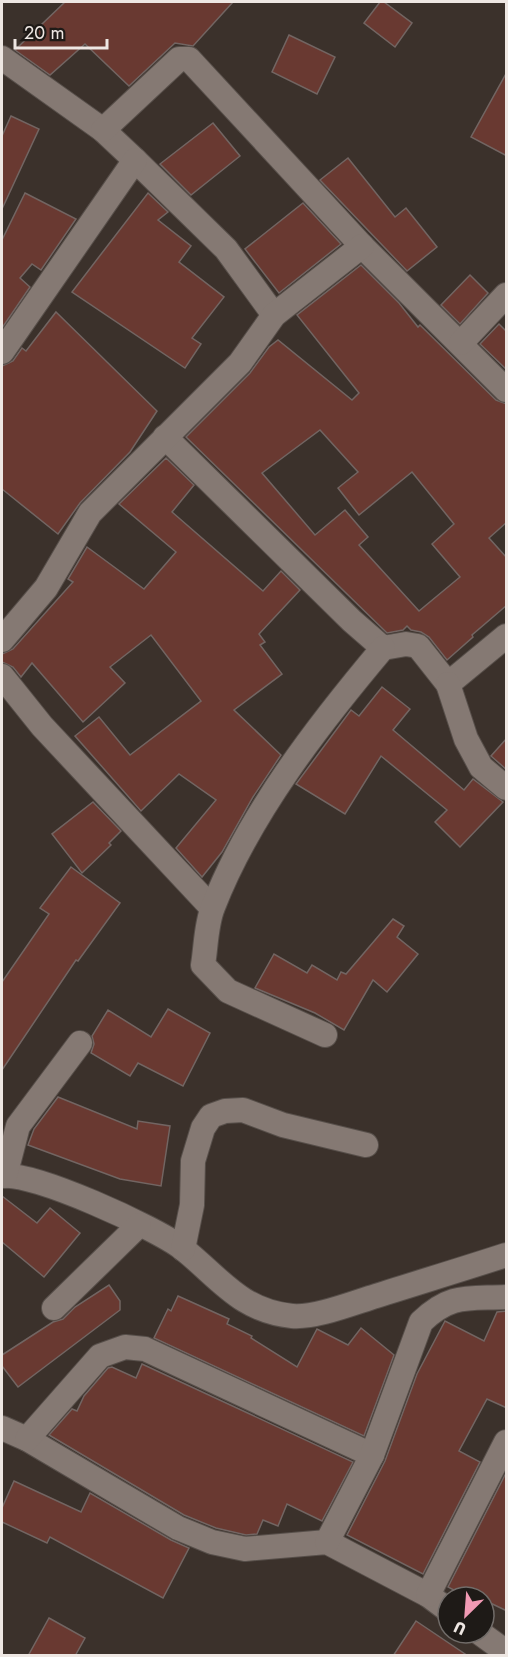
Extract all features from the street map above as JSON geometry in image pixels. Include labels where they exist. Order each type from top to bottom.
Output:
[{"type":"street","points":[[2,58],[103,130],[135,160],[226,249],[274,315]]},
{"type":"street","points":[[103,130],[179,59],[189,59],[362,246],[507,390]]},
{"type":"street","points":[[2,352],[135,160]]},
{"type":"street","points":[[2,640],[45,588],[90,513],[240,363],[274,315],[362,246]]},
{"type":"street","points":[[461,343],[507,295]]},
{"type":"street","points":[[165,436],[352,621],[383,648]]},
{"type":"street","points":[[448,684],[507,636]]},
{"type":"street","points":[[325,1035],[228,991],[203,965],[212,908],[264,804],[351,686],[383,648],[406,644],[418,646],[448,684],[466,739],[481,767],[507,788]]},
{"type":"street","points":[[2,676],[42,726],[212,908]]},
{"type":"street","points":[[80,1043],[18,1126],[4,1176],[33,1181],[91,1201],[139,1225],[183,1249],[218,1282],[259,1309],[294,1316],[339,1308],[507,1255]]},
{"type":"street","points":[[183,1249],[192,1205],[194,1161],[203,1128],[211,1116],[225,1110],[243,1110],[283,1125],[366,1145]]},
{"type":"street","points":[[54,1308],[139,1225]]},
{"type":"street","points":[[327,1542],[372,1455],[421,1322],[434,1310],[452,1299],[507,1297]]},
{"type":"street","points":[[27,1439],[100,1356],[124,1347],[145,1349],[372,1455]]},
{"type":"street","points":[[2,1428],[27,1439],[178,1528],[212,1542],[245,1549],[327,1542],[436,1601]]},
{"type":"street","points":[[428,1595],[507,1442]]},
{"type":"building","points":[[65,2],[233,2],[193,46],[175,43],[129,86],[85,44],[50,75],[15,50]]},
{"type":"building","points":[[380,2],[384,2],[412,23],[395,47],[364,23]]},
{"type":"building","points":[[289,35],[335,57],[317,94],[272,72]]},
{"type":"building","points":[[507,72],[507,156],[471,137]]},
{"type":"building","points":[[11,116],[39,129],[2,209],[2,136]]},
{"type":"building","points":[[213,123],[240,156],[191,195],[160,164]]},
{"type":"building","points":[[348,158],[395,217],[406,208],[437,247],[407,271],[320,180]]},
{"type":"building","points":[[25,193],[76,219],[41,270],[32,264],[20,278],[30,287],[2,328],[2,240]]},
{"type":"building","points":[[148,193],[168,212],[158,220],[191,246],[179,262],[224,297],[192,338],[201,344],[185,368],[72,292]]},
{"type":"building","points":[[303,203],[341,244],[279,293],[245,249]]},
{"type":"building","points":[[361,265],[399,303],[418,327],[420,325],[496,400],[507,404],[507,522],[489,538],[507,558],[507,605],[447,660],[429,637],[421,632],[411,630],[407,626],[403,630],[387,633],[186,437],[250,373],[269,347],[278,340],[352,400],[359,393],[297,315]],"holes":[[[320,430],[358,472],[338,488],[359,515],[412,472],[454,524],[432,544],[460,577],[419,611],[359,545],[368,537],[345,510],[315,535],[262,473]]]},
{"type":"building","points":[[470,275],[488,293],[460,324],[441,305]]},
{"type":"building","points":[[56,312],[157,411],[130,452],[80,503],[58,534],[2,489],[2,366],[13,361],[22,348],[26,351]]},
{"type":"building","points":[[499,324],[507,332],[507,370],[480,344]]},
{"type":"building","points":[[166,458],[194,485],[172,512],[263,591],[281,571],[300,590],[259,634],[265,642],[260,645],[282,674],[234,710],[281,755],[253,797],[222,852],[202,877],[176,848],[216,800],[179,774],[141,811],[75,736],[99,717],[130,755],[201,701],[151,635],[110,667],[125,683],[83,722],[32,663],[21,677],[13,667],[2,662],[2,654],[13,649],[73,582],[68,579],[87,547],[144,589],[176,552],[119,504]]},
{"type":"building","points":[[382,687],[410,709],[393,730],[464,790],[473,779],[503,802],[460,847],[435,822],[447,810],[381,756],[345,814],[296,784],[351,710],[359,716]]},
{"type":"building","points":[[507,738],[507,770],[491,756]]},
{"type":"building","points":[[93,802],[121,831],[109,843],[111,845],[82,873],[52,834]]},
{"type":"building","points":[[71,867],[120,903],[78,961],[76,960],[2,1070],[2,982],[49,914],[40,908]]},
{"type":"building","points":[[393,919],[404,926],[397,937],[418,954],[387,992],[373,980],[344,1030],[315,1013],[255,988],[274,954],[307,973],[312,965],[337,980],[341,972],[346,974]]},
{"type":"building","points":[[168,1009],[210,1033],[183,1086],[138,1063],[130,1076],[91,1053],[94,1044],[92,1036],[108,1010],[151,1037]]},
{"type":"building","points":[[58,1097],[137,1129],[138,1121],[170,1126],[161,1186],[120,1179],[28,1145],[34,1129]]},
{"type":"building","points":[[2,1196],[37,1223],[50,1208],[80,1233],[44,1277],[2,1242]]},
{"type":"building","points":[[109,1285],[120,1301],[120,1310],[18,1387],[2,1366],[2,1355],[53,1322],[63,1319],[75,1307]]},
{"type":"building","points":[[178,1296],[229,1319],[227,1324],[252,1336],[251,1338],[297,1367],[317,1329],[348,1345],[361,1328],[394,1355],[364,1436],[154,1338],[168,1309],[171,1311]]},
{"type":"building","points":[[507,1311],[507,1408],[487,1399],[459,1451],[480,1462],[423,1574],[347,1535],[385,1461],[417,1374],[445,1321],[484,1341],[497,1312]]},
{"type":"building","points":[[142,1364],[353,1462],[322,1521],[287,1504],[278,1526],[263,1520],[257,1534],[246,1535],[216,1528],[184,1515],[49,1435],[72,1409],[77,1411],[84,1396],[108,1368],[112,1367],[136,1378]]},
{"type":"building","points":[[505,1475],[507,1476],[507,1611],[496,1606],[496,1585],[449,1585]]},
{"type":"building","points":[[14,1481],[81,1512],[90,1493],[189,1548],[163,1598],[50,1537],[47,1543],[2,1522],[2,1508]]},
{"type":"building","points":[[49,1618],[85,1638],[75,1656],[28,1656]]},
{"type":"building","points":[[416,1621],[436,1634],[436,1645],[452,1645],[468,1656],[393,1656]]}]
